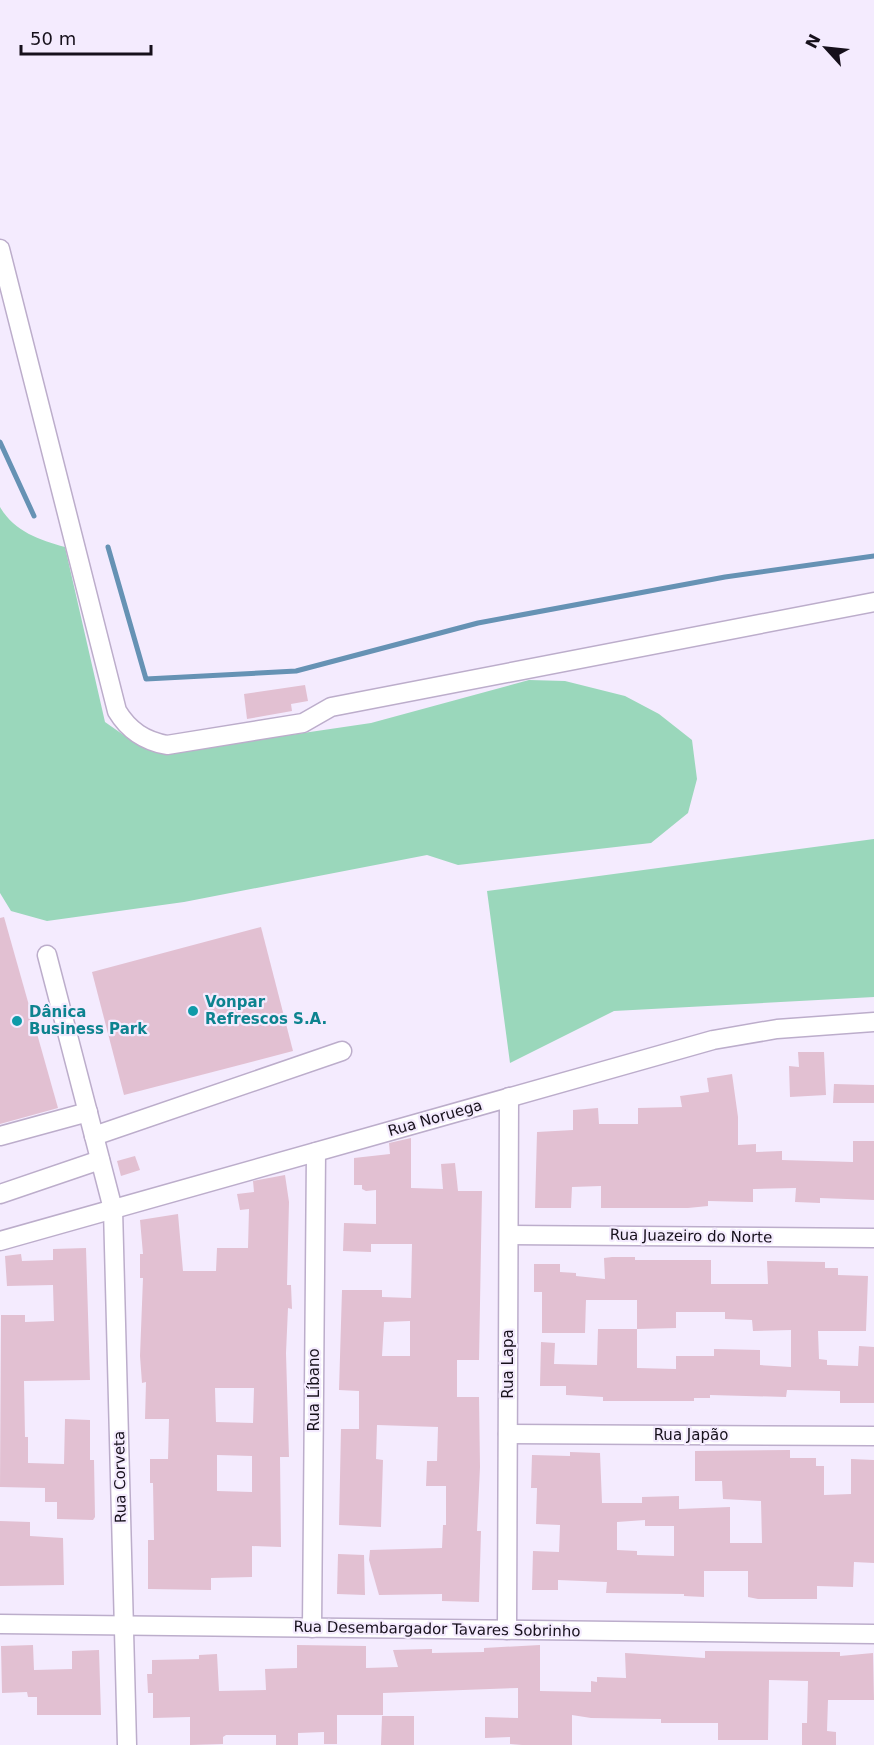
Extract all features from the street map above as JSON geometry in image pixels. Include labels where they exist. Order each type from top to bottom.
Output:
[{"type":"street","points":[[0,249],[117,711],[129,728],[146,739],[168,745],[303,723],[331,707],[874,602]]},
{"type":"street","name":"Rua Corveta","points":[[47,955],[113,1209],[127,1745]]},
{"type":"street","name":"Rua Noruega","points":[[0,1241],[713,1040],[777,1029],[874,1022]]},
{"type":"street","points":[[94,1136],[342,1051]]},
{"type":"street","name":"Rua Lapa","points":[[507,1630],[509,1097]]},
{"type":"street","points":[[0,1136],[88,1113]]},
{"type":"street","name":"Rua Líbano","points":[[312,1628],[316,1152]]},
{"type":"street","points":[[0,1194],[100,1160]]},
{"type":"street","name":"Rua Juazeiro do Norte","points":[[509,1235],[874,1238]]},
{"type":"street","name":"Rua Japão","points":[[508,1434],[874,1436]]},
{"type":"street","name":"Rua Desembargador Tavares Sobrinho","points":[[0,1624],[874,1634]]},
{"type":"green space","points":[[0,507],[12,522],[28,533],[65,547],[105,722],[135,743],[162,754],[371,723],[529,680],[565,681],[625,696],[659,714],[692,740],[697,779],[688,813],[651,843],[458,865],[427,855],[184,902],[47,921],[11,911],[0,893]]},
{"type":"green space","points":[[874,839],[874,997],[614,1011],[510,1063],[487,891]]},
{"type":"building","points":[[305,685],[308,701],[291,704],[292,711],[247,719],[244,694]]},
{"type":"building","name":"Dânica Business Park","points":[[4,917],[58,1108],[0,1124],[0,918]]},
{"type":"building","name":"Vonpar Refrescos S.A.","points":[[261,927],[293,1051],[124,1095],[92,972]]},
{"type":"building","points":[[798,1052],[824,1052],[826,1095],[790,1097],[789,1066],[799,1067]]},
{"type":"building","points":[[732,1074],[738,1117],[738,1145],[756,1144],[756,1152],[782,1151],[782,1160],[853,1162],[853,1141],[874,1141],[874,1200],[820,1198],[820,1203],[795,1202],[796,1188],[753,1189],[753,1202],[708,1201],[708,1206],[688,1208],[601,1208],[601,1186],[572,1187],[571,1208],[535,1208],[537,1132],[573,1130],[573,1110],[598,1108],[599,1124],[638,1124],[638,1108],[682,1107],[680,1096],[709,1092],[707,1078]]},
{"type":"building","points":[[834,1084],[874,1085],[874,1103],[833,1103]]},
{"type":"building","points":[[411,1138],[411,1188],[443,1189],[441,1164],[455,1163],[458,1191],[482,1191],[479,1360],[457,1360],[457,1397],[479,1397],[480,1467],[477,1531],[481,1531],[479,1602],[442,1601],[442,1594],[379,1595],[369,1560],[370,1550],[442,1548],[443,1525],[446,1525],[446,1486],[426,1486],[427,1461],[437,1461],[438,1427],[377,1425],[376,1459],[383,1460],[381,1527],[339,1525],[341,1429],[359,1429],[359,1391],[339,1390],[342,1290],[382,1290],[382,1297],[411,1298],[412,1244],[371,1244],[371,1252],[343,1251],[344,1223],[376,1224],[376,1190],[366,1191],[362,1189],[362,1185],[354,1185],[354,1158],[390,1154],[389,1143]],"holes":[[[410,1321],[410,1356],[382,1356],[384,1322]]]},
{"type":"building","points":[[135,1156],[140,1170],[121,1176],[117,1161]]},
{"type":"building","points":[[285,1175],[289,1202],[287,1285],[291,1285],[292,1309],[288,1308],[286,1353],[289,1457],[280,1457],[281,1547],[252,1546],[252,1577],[211,1578],[211,1590],[148,1589],[148,1540],[154,1540],[153,1483],[150,1483],[150,1459],[168,1459],[169,1419],[145,1419],[146,1382],[142,1383],[140,1356],[143,1278],[140,1278],[140,1254],[143,1254],[140,1220],[178,1214],[183,1271],[216,1271],[217,1248],[248,1248],[249,1209],[240,1210],[237,1194],[254,1192],[253,1181]],"holes":[[[215,1388],[254,1388],[253,1423],[216,1422]],[[217,1455],[252,1456],[252,1492],[217,1491]]]},
{"type":"building","points":[[86,1248],[90,1380],[24,1381],[28,1463],[64,1464],[65,1419],[90,1420],[90,1460],[94,1460],[95,1517],[93,1520],[57,1519],[57,1502],[45,1502],[45,1488],[0,1487],[1,1315],[25,1315],[25,1322],[54,1321],[53,1285],[7,1286],[5,1256],[21,1254],[22,1261],[53,1260],[53,1249]]},
{"type":"building","points":[[635,1257],[635,1260],[711,1260],[711,1284],[768,1284],[767,1261],[825,1262],[825,1268],[838,1268],[838,1275],[868,1276],[866,1331],[818,1331],[819,1359],[827,1360],[827,1365],[858,1366],[859,1346],[874,1347],[874,1403],[840,1403],[840,1391],[787,1390],[786,1397],[710,1395],[710,1398],[694,1398],[694,1401],[603,1401],[603,1397],[566,1395],[566,1386],[540,1386],[541,1342],[555,1343],[554,1364],[597,1365],[598,1329],[637,1329],[637,1300],[586,1300],[585,1333],[542,1333],[542,1292],[534,1292],[534,1264],[560,1264],[560,1272],[605,1279],[604,1258]],"holes":[[[676,1312],[725,1312],[725,1319],[752,1320],[753,1331],[791,1330],[791,1367],[760,1365],[760,1350],[714,1349],[714,1356],[676,1356],[676,1369],[637,1368],[637,1329],[676,1328]]]},
{"type":"building","points":[[790,1450],[790,1458],[816,1458],[816,1466],[824,1466],[824,1495],[851,1494],[851,1459],[874,1460],[874,1563],[854,1562],[853,1587],[817,1586],[817,1599],[748,1597],[748,1571],[704,1571],[704,1597],[684,1596],[684,1594],[606,1593],[607,1582],[558,1580],[558,1590],[532,1590],[533,1551],[559,1552],[560,1525],[536,1524],[537,1488],[531,1488],[532,1455],[570,1456],[570,1452],[600,1453],[602,1503],[642,1503],[642,1497],[679,1496],[679,1509],[730,1507],[730,1543],[762,1543],[761,1501],[723,1499],[722,1481],[695,1481],[695,1451]],"holes":[[[645,1520],[645,1526],[674,1526],[674,1556],[637,1555],[637,1551],[617,1550],[617,1522]]]},
{"type":"building","points":[[0,1521],[30,1522],[30,1536],[63,1538],[64,1585],[0,1586]]},
{"type":"building","points":[[338,1554],[364,1555],[365,1595],[337,1594]]},
{"type":"building","points":[[33,1645],[34,1670],[72,1669],[72,1651],[99,1650],[101,1715],[37,1715],[37,1697],[28,1697],[27,1692],[2,1693],[1,1646]]},
{"type":"building","points":[[297,1645],[366,1646],[366,1668],[398,1667],[393,1650],[432,1649],[432,1653],[484,1652],[484,1648],[540,1645],[540,1691],[591,1692],[591,1681],[597,1682],[597,1677],[626,1678],[625,1653],[705,1658],[705,1651],[840,1652],[840,1656],[873,1653],[874,1700],[828,1700],[827,1731],[836,1732],[836,1745],[802,1745],[802,1723],[807,1723],[808,1681],[769,1680],[768,1740],[718,1740],[718,1723],[661,1723],[661,1719],[591,1718],[572,1715],[572,1745],[522,1745],[510,1744],[510,1737],[485,1738],[485,1717],[518,1718],[518,1688],[383,1693],[383,1715],[337,1715],[337,1744],[324,1744],[324,1732],[298,1733],[298,1745],[276,1745],[276,1735],[226,1735],[223,1737],[223,1744],[190,1745],[190,1717],[153,1718],[153,1693],[148,1693],[147,1674],[152,1674],[152,1660],[199,1659],[199,1655],[217,1654],[219,1691],[266,1690],[265,1669],[297,1668]]},
{"type":"building","points":[[382,1716],[414,1716],[414,1745],[381,1745]]},
{"type":"waterway","points":[[0,442],[34,516]]},
{"type":"waterway","points":[[108,547],[146,679],[296,671],[478,623],[725,577],[874,556]]},
{"type":"place","name":"Vonpar Refrescos S.A.","points":[[193,1011]]},
{"type":"place","name":"Dânica Business Park","points":[[17,1021]]}]
